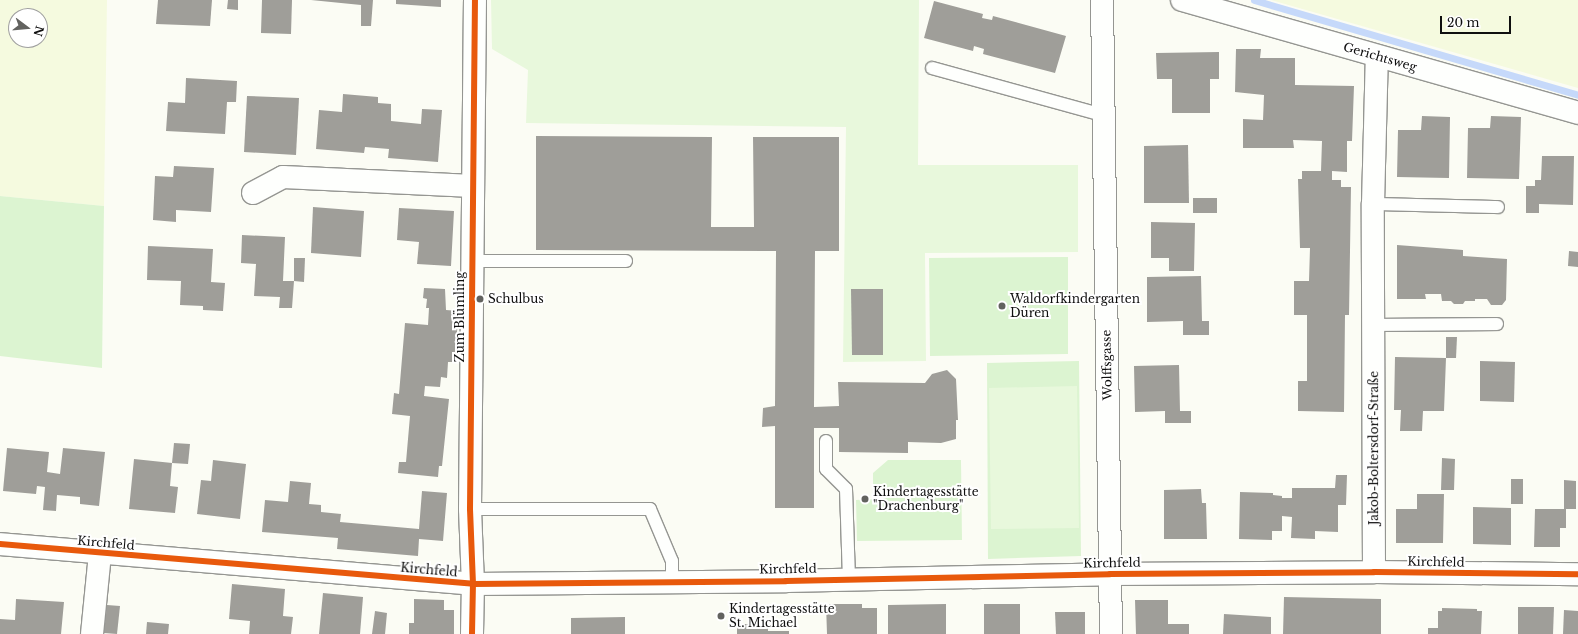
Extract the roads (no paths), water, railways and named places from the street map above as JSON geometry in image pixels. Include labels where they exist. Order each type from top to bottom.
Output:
[{"type":"street","name":"Zum Blümling","points":[[472,634],[474,584],[470,509],[471,261],[475,0]]},
{"type":"street","name":"Wolffsgasse","points":[[1102,0],[1111,634]]},
{"type":"street","name":"Gerichtsweg","points":[[1182,0],[1578,113]]},
{"type":"street","name":"Jakob-Boltersdorf-Straße","points":[[1374,572],[1375,325],[1373,204],[1377,56]]},
{"type":"street","points":[[253,193],[283,177],[473,186]]},
{"type":"street","name":"Kirchfeld","points":[[0,544],[100,554],[474,584],[1110,574],[1374,572],[1578,574]]},
{"type":"street","points":[[92,634],[100,554]]},
{"type":"lane","points":[[932,68],[1103,115]]},
{"type":"lane","points":[[1373,204],[1498,207]]},
{"type":"lane","points":[[471,261],[626,261]]},
{"type":"lane","points":[[1375,325],[1497,324]]},
{"type":"lane","points":[[826,441],[826,469],[846,489],[849,579]]},
{"type":"lane","points":[[470,509],[650,510],[672,561],[672,581]]},
{"type":"waterway","points":[[1254,0],[1578,95]]},
{"type":"place","name":"Schulbus","points":[[480,299]]},
{"type":"place","name":"Waldorfkindergarten Düren","points":[[1002,306]]},
{"type":"place","name":"Kindertagesstätte \"Drachenburg\"","points":[[865,499]]},
{"type":"place","name":"Kindertagesstätte St. Michael","points":[[721,616]]}]
